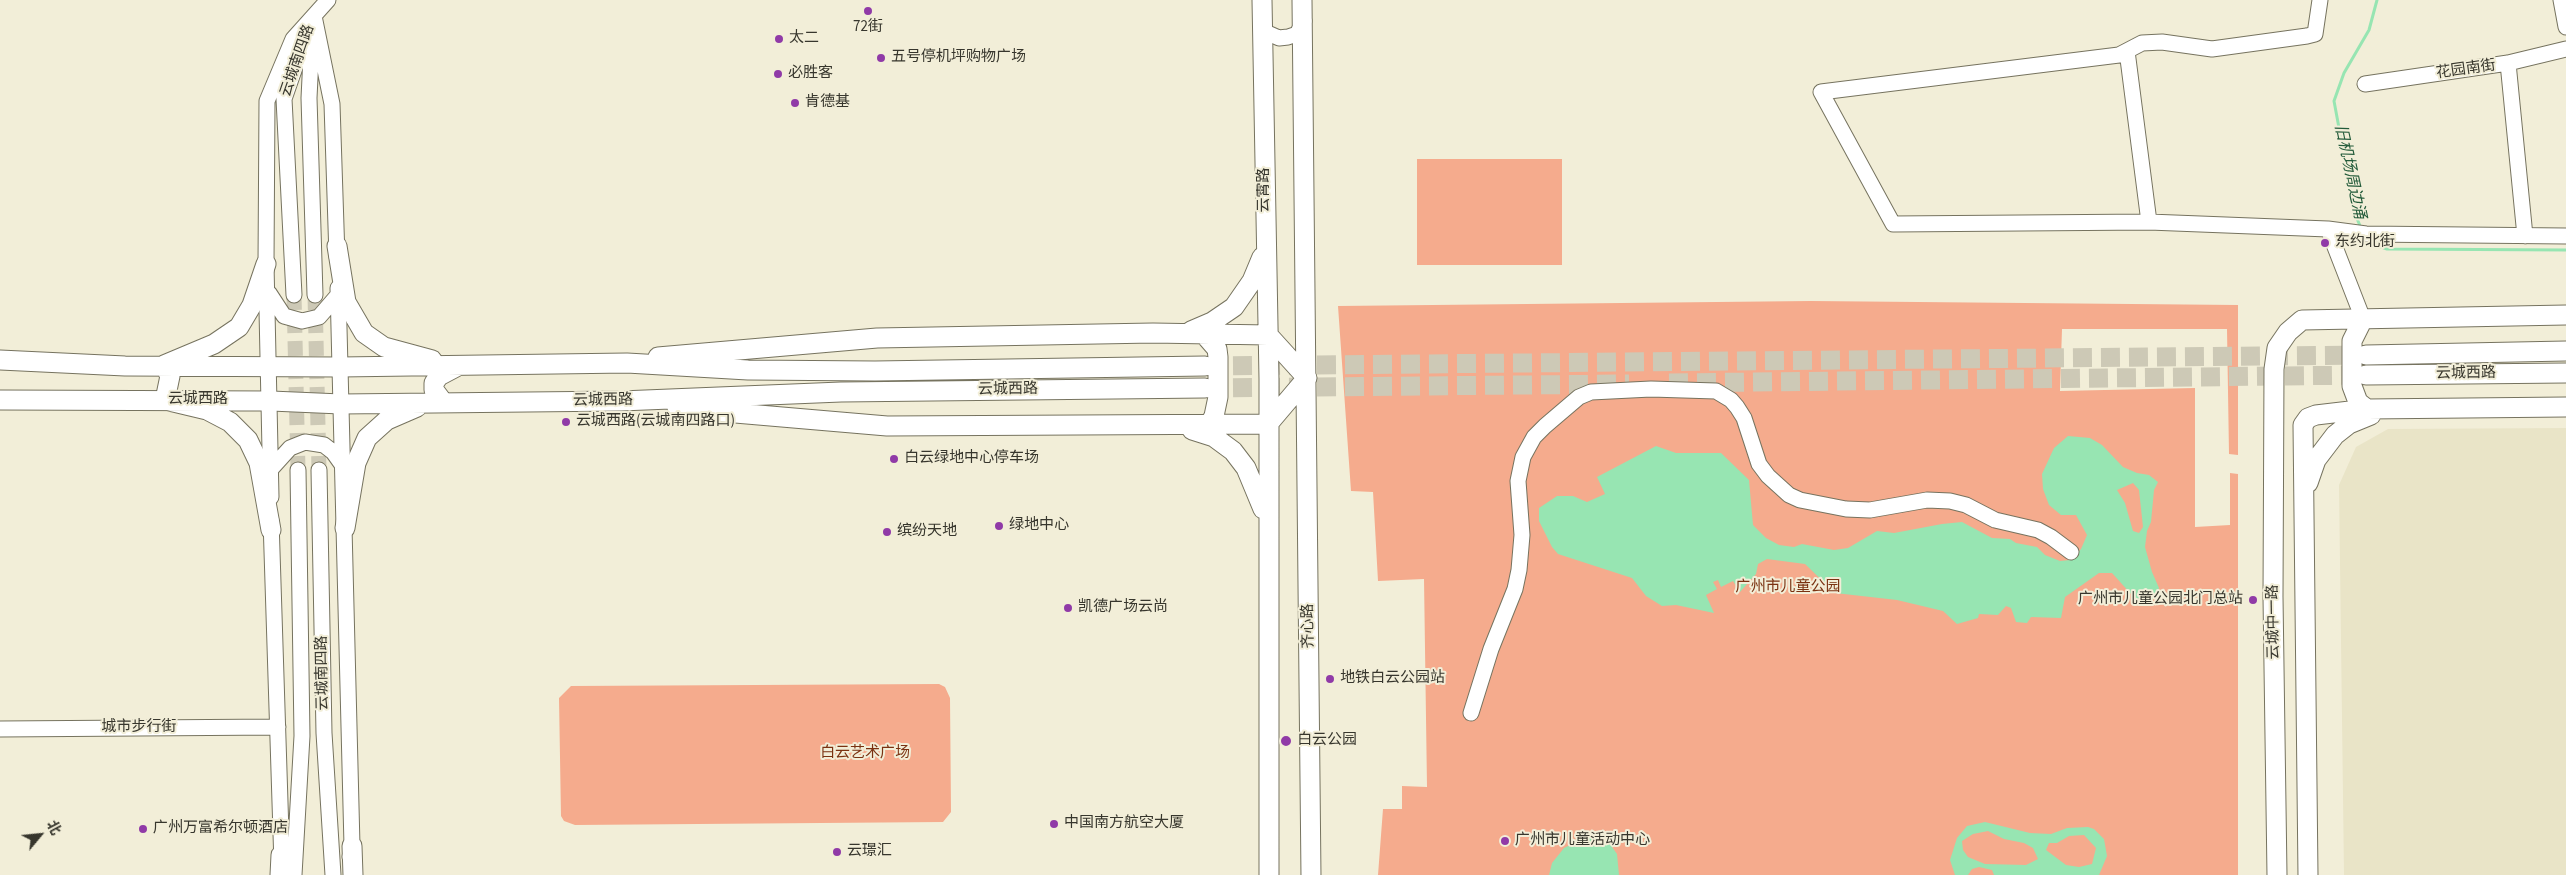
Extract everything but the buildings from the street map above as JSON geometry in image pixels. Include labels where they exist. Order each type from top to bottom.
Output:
[{"type":"main road","name":"云霄路","points":[[1262,0],[1269,379],[1268,424]]},
{"type":"main road","points":[[1269,875],[1268,424],[1307,378],[1302,0]]},
{"type":"main road","points":[[1184,333],[1222,317],[1243,295],[1264,252],[1265,224]]},
{"type":"main road","points":[[337,246],[346,302],[364,333],[384,347],[458,367]]},
{"type":"main road","points":[[266,264],[252,305],[239,327],[214,344],[164,365],[170,376],[166,400],[207,410],[230,422],[248,440],[259,464],[271,530]]},
{"type":"main road","name":"云城中一路","points":[[2277,875],[2274,369],[2277,348],[2288,332],[2302,320],[2566,315]]},
{"type":"main road","points":[[2363,319],[2352,341],[2352,386],[2358,402],[2367,409]]},
{"type":"main road","points":[[627,363],[684,353],[854,339],[1184,333],[1268,335],[1307,378]]},
{"type":"main road","points":[[1204,334],[1217,349],[1218,357],[1218,397],[1214,416],[1209,425]]},
{"type":"main road","name":"云城西路","points":[[2366,355],[2566,351]]},
{"type":"main road","name":"云城西路","points":[[0,360],[270,367],[458,367],[627,363],[748,370],[829,371],[1205,366]]},
{"type":"main road","points":[[345,528],[356,463],[361,449],[373,430],[398,414],[419,406],[443,402],[434,390],[434,383],[439,376],[458,367]]},
{"type":"main road","name":"云城西路","points":[[2366,375],[2566,373]]},
{"type":"main road","name":"齐心路","points":[[1307,378],[1311,875]]},
{"type":"main road","name":"云城西路","points":[[0,400],[271,401],[341,404],[621,401],[841,392],[1206,388]]},
{"type":"main road","points":[[621,401],[739,414],[880,426],[1179,426],[1268,424]]},
{"type":"main road","name":"云城中一路","points":[[2308,875],[2303,425],[2308,418],[2316,415],[2367,409],[2566,407]]},
{"type":"main road","points":[[2303,498],[2316,460],[2335,435],[2348,424],[2390,409]]},
{"type":"main road","points":[[1179,426],[1214,437],[1233,451],[1246,468],[1256,486],[1268,524]]},
{"type":"main road","points":[[2274,448],[2304,448]]},
{"type":"main road","points":[[352,846],[353,875]]},
{"type":"main road","points":[[280,855],[281,875]]},
{"type":"street","points":[[280,855],[278,727],[271,530],[271,401],[266,264],[267,101],[293,39],[328,0]]},
{"type":"street","points":[[1263,31],[1279,38],[1297,34],[1302,26],[1310,0]]},
{"type":"street","points":[[2320,0],[2315,34],[2307,36],[2212,49],[2162,42],[2142,42],[2119,55],[1821,92],[1893,224],[2149,222],[2328,229],[2366,234],[2566,236]]},
{"type":"street","points":[[2561,0],[2566,27]]},
{"type":"street","points":[[314,16],[332,104],[345,528],[352,846],[348,875]]},
{"type":"street","name":"云城南四路","points":[[294,295],[284,99],[314,16]]},
{"type":"street","name":"云城南四路","points":[[314,16],[310,98],[315,295]]},
{"type":"street","name":"花园南街","points":[[2365,84],[2508,64],[2566,49]]},
{"type":"street","points":[[2127,51],[2149,222]]},
{"type":"street","points":[[2508,64],[2525,236]]},
{"type":"street","points":[[2328,229],[2363,319]]},
{"type":"street","points":[[267,289],[284,316],[302,321],[319,318],[338,295]]},
{"type":"street","points":[[1470,713],[1491,649],[1510,603],[1519,570],[1522,535],[1518,481],[1523,457],[1530,442],[1545,426],[1579,397],[1591,392],[1650,389],[1716,391],[1731,400],[1738,408],[1744,418],[1759,464],[1768,476],[1789,495],[1800,500],[1846,509],[1870,510],[1928,500],[1950,501],[1966,505],[1995,520],[2038,530],[2072,552]]},
{"type":"street","points":[[271,469],[290,448],[305,442],[324,445],[333,452],[343,466]]},
{"type":"street","name":"云城南四路","points":[[294,875],[302,736],[298,470]]},
{"type":"street","name":"云城南四路","points":[[319,470],[324,733],[333,875]]},
{"type":"street","name":"城市步行街","points":[[0,729],[278,727]]},
{"type":"shaded area","points":[[2566,428],[2566,875],[2344,875],[2339,485],[2356,447],[2388,429]]},
{"type":"shaded area","points":[[2068,436],[2090,438],[2102,445],[2123,467],[2137,473],[2149,475],[2158,482],[2154,490],[2151,522],[2147,531],[2145,547],[2159,588],[2152,601],[2140,604],[2112,573],[2099,573],[2065,597],[2061,618],[2031,617],[2027,623],[2016,622],[2011,608],[2006,606],[1998,615],[1979,614],[1978,618],[1957,624],[1943,611],[1897,600],[1835,593],[1805,564],[1767,559],[1758,564],[1756,574],[1740,592],[1733,581],[1721,587],[1718,580],[1713,582],[1717,589],[1706,595],[1714,613],[1676,605],[1662,606],[1646,596],[1632,578],[1558,554],[1552,547],[1539,521],[1539,508],[1557,496],[1573,496],[1587,502],[1605,494],[1597,477],[1656,446],[1676,453],[1721,453],[1749,480],[1753,525],[1766,538],[1779,545],[1794,547],[1802,544],[1834,550],[1848,548],[1877,531],[1894,533],[1962,522],[1992,538],[2010,539],[2016,543],[2037,547],[2045,555],[2060,561],[2070,560],[2081,549],[2087,535],[2076,515],[2061,515],[2049,505],[2043,489],[2042,474],[2054,448]],"holes":[[[2133,483],[2139,490],[2143,527],[2139,533],[2133,531],[2125,503],[2117,490]]]},
{"type":"shaded area","points":[[1985,822],[2030,833],[2051,834],[2067,828],[2088,827],[2094,829],[2104,839],[2107,856],[2099,875],[1994,875],[1992,870],[1979,867],[1972,869],[1968,875],[1955,875],[1950,860],[1957,838],[1967,826]],"holes":[[[1988,831],[2004,839],[2024,843],[2033,848],[2038,859],[2026,865],[1985,864],[1968,857],[1963,850],[1962,841],[1973,834]],[[2084,835],[2096,848],[2092,864],[2079,867],[2066,865],[2046,850],[2049,843],[2057,843],[2069,836]]]},
{"type":"shaded area","points":[[1598,836],[1610,844],[1617,854],[1619,875],[1549,875],[1552,863],[1564,848],[1586,837]]},
{"type":"green space","points":[[1417,159],[1562,159],[1562,265],[1417,265]]},
{"type":"green space","name":"广州市儿童公园","points":[[1811,301],[2238,305],[2238,455],[2229,454],[2227,329],[2062,329],[2060,391],[2195,388],[2195,527],[2230,525],[2230,473],[2238,474],[2238,875],[1378,875],[1383,809],[1402,809],[1402,786],[1427,787],[1424,579],[1378,581],[1373,492],[1351,491],[1338,306]]},
{"type":"green space","name":"白云艺术广场","points":[[939,684],[945,687],[950,698],[951,812],[943,822],[575,825],[564,821],[561,816],[559,698],[571,686]]},
{"type":"waterway","name":"旧机场周边涌","points":[[2361,228],[2355,214],[2334,101],[2344,73],[2369,30],[2377,0]]},
{"type":"waterway","name":"旧机场周边涌","points":[[2365,238],[2367,242],[2387,249],[2566,250]]},
{"type":"tunnel","points":[[294,295],[298,470]]},
{"type":"tunnel","points":[[315,295],[319,470]]},
{"type":"tunnel","points":[[1205,366],[2366,355]]},
{"type":"tunnel","points":[[1669,383],[2366,375]]},
{"type":"tunnel","points":[[1205,388],[1629,384]]},
{"type":"place","name":"72街","points":[[868,11]]},
{"type":"place","name":"太二","points":[[779,39]]},
{"type":"place","name":"五号停机坪购物广场","points":[[881,58]]},
{"type":"place","name":"必胜客","points":[[778,74]]},
{"type":"place","name":"肯德基","points":[[795,103]]},
{"type":"place","name":"东约北街","points":[[2325,243]]},
{"type":"place","name":"云城西路(云城南四路口)","points":[[566,422]]},
{"type":"place","name":"白云绿地中心停车场","points":[[894,459]]},
{"type":"place","name":"绿地中心","points":[[999,526]]},
{"type":"place","name":"缤纷天地","points":[[887,532]]},
{"type":"place","name":"广州市儿童公园北门总站","points":[[2253,600]]},
{"type":"place","name":"凯德广场云尚","points":[[1068,608]]},
{"type":"place","name":"地铁白云公园站","points":[[1330,679]]},
{"type":"place","name":"白云公园","points":[[1286,741]]},
{"type":"place","name":"中国南方航空大厦","points":[[1054,824]]},
{"type":"place","name":"广州万富希尔顿酒店","points":[[143,829]]},
{"type":"place","name":"广州市儿童活动中心","points":[[1505,841]]},
{"type":"place","name":"云璟汇","points":[[837,852]]}]
